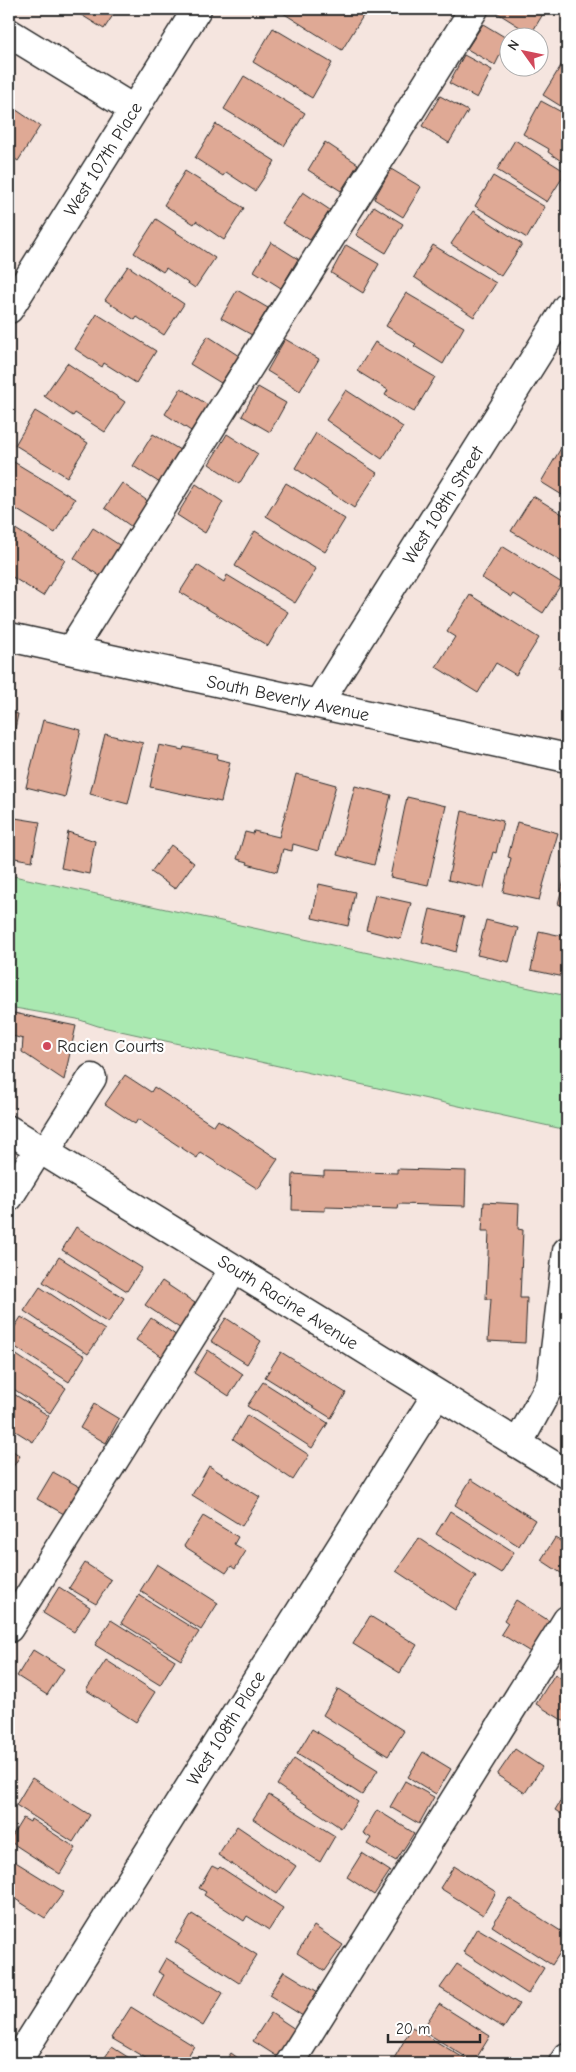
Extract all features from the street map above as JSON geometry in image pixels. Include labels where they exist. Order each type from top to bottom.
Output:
[{"type":"street","name":"West 107th Place","points":[[9,309],[197,9]]},
{"type":"street","points":[[71,650],[474,9]]},
{"type":"street","points":[[9,33],[134,110]]},
{"type":"street","name":"West 108th Street","points":[[318,704],[567,306]]},
{"type":"street","name":"South Beverly Avenue","points":[[9,637],[567,758]]},
{"type":"street","points":[[9,1197],[92,1078]]},
{"type":"street","name":"South Racine Avenue","points":[[9,1130],[567,1474]]},
{"type":"street","points":[[518,1444],[551,1383],[567,1251]]},
{"type":"street","points":[[9,1628],[234,1269]]},
{"type":"street","name":"West 108th Place","points":[[16,2063],[437,1394]]},
{"type":"street","points":[[290,2063],[567,1620]]},
{"type":"street","points":[[564,2063],[567,2057]]},
{"type":"green space","points":[[9,875],[567,996],[567,1130],[98,1026],[77,1019],[9,1007]]},
{"type":"building","points":[[76,9],[117,9],[104,29],[75,11]]},
{"type":"building","points":[[286,9],[351,9],[363,16],[342,50],[283,13]]},
{"type":"building","points":[[498,9],[546,9],[535,28],[521,28],[496,12]]},
{"type":"building","points":[[483,24],[498,33],[498,59],[495,65],[467,49]]},
{"type":"building","points":[[273,28],[332,63],[312,98],[253,62]]},
{"type":"building","points":[[464,55],[492,70],[477,98],[449,83]]},
{"type":"building","points":[[562,64],[567,67],[567,110],[543,95]]},
{"type":"building","points":[[244,76],[305,113],[284,146],[224,109]]},
{"type":"building","points":[[440,96],[468,111],[449,143],[422,126]]},
{"type":"building","points":[[541,101],[567,115],[567,165],[548,152],[549,149],[523,134]]},
{"type":"building","points":[[9,105],[40,126],[18,161],[9,155]]},
{"type":"building","points":[[216,124],[275,161],[255,191],[226,172],[223,176],[195,158]]},
{"type":"building","points":[[515,140],[566,172],[547,202],[497,170]]},
{"type":"building","points":[[325,142],[358,164],[341,191],[308,170]]},
{"type":"building","points":[[391,169],[421,187],[403,217],[374,199]]},
{"type":"building","points":[[185,171],[244,208],[224,240],[196,221],[194,224],[164,205]]},
{"type":"building","points":[[493,176],[545,207],[527,238],[475,206]]},
{"type":"building","points":[[303,192],[330,210],[310,240],[282,223]]},
{"type":"building","points":[[374,206],[403,224],[386,253],[356,235]]},
{"type":"building","points":[[473,211],[522,244],[501,276],[451,244]]},
{"type":"building","points":[[156,219],[215,258],[195,288],[166,268],[163,272],[134,253]]},
{"type":"building","points":[[271,242],[298,259],[281,288],[254,271]]},
{"type":"building","points":[[346,245],[379,264],[363,293],[331,273]]},
{"type":"building","points":[[433,245],[496,283],[474,317],[414,277]]},
{"type":"building","points":[[128,266],[184,304],[164,335],[137,317],[135,320],[105,300]]},
{"type":"building","points":[[237,290],[268,308],[252,335],[221,318]]},
{"type":"building","points":[[406,293],[464,327],[443,364],[414,346],[416,344],[386,326]]},
{"type":"building","points":[[97,314],[156,351],[136,383],[104,363],[102,367],[75,349]]},
{"type":"building","points":[[208,336],[239,356],[221,383],[190,364]]},
{"type":"building","points":[[285,339],[319,359],[300,391],[267,371]]},
{"type":"building","points":[[375,342],[435,377],[414,412],[385,395],[388,390],[357,371]]},
{"type":"building","points":[[67,363],[125,402],[105,432],[75,413],[73,416],[44,396]]},
{"type":"building","points":[[258,387],[286,403],[270,432],[242,416]]},
{"type":"building","points":[[181,388],[208,405],[191,431],[165,414]]},
{"type":"building","points":[[346,390],[403,427],[382,459],[326,420]]},
{"type":"building","points":[[35,411],[88,443],[67,477],[15,445]]},
{"type":"building","points":[[316,433],[377,473],[354,508],[295,468]]},
{"type":"building","points":[[153,434],[180,450],[160,483],[133,466]]},
{"type":"building","points":[[227,434],[258,454],[239,484],[209,464]]},
{"type":"building","points":[[561,448],[567,452],[567,498],[541,482]]},
{"type":"building","points":[[9,459],[75,499],[55,533],[9,505]]},
{"type":"building","points":[[122,483],[149,502],[132,527],[105,508]]},
{"type":"building","points":[[286,483],[345,519],[325,552],[266,516]]},
{"type":"building","points":[[196,484],[223,502],[205,533],[177,515]]},
{"type":"building","points":[[533,496],[567,517],[567,565],[511,531]]},
{"type":"building","points":[[9,525],[65,560],[43,596],[9,575]]},
{"type":"building","points":[[93,528],[121,546],[101,577],[74,558]]},
{"type":"building","points":[[255,531],[316,569],[295,603],[235,566]]},
{"type":"building","points":[[502,546],[562,583],[543,613],[514,594],[512,597],[482,578]]},
{"type":"building","points":[[197,565],[224,582],[227,575],[288,612],[268,646],[180,592]]},
{"type":"building","points":[[470,595],[539,638],[516,675],[496,663],[478,693],[436,667],[455,637],[447,632]]},
{"type":"building","points":[[567,653],[567,674],[558,668]]},
{"type":"building","points":[[567,674],[567,682],[563,680]]},
{"type":"building","points":[[9,712],[18,714],[9,759]]},
{"type":"building","points":[[43,720],[81,730],[65,797],[26,787]]},
{"type":"building","points":[[105,734],[143,743],[128,804],[90,794]]},
{"type":"building","points":[[159,745],[183,750],[184,747],[218,754],[217,759],[230,762],[221,802],[150,787]]},
{"type":"building","points":[[296,774],[336,785],[318,851],[293,844],[292,851],[283,849],[277,872],[247,864],[248,862],[237,859],[245,832],[253,834],[254,831],[279,837]]},
{"type":"building","points":[[355,786],[391,795],[374,865],[337,855]]},
{"type":"building","points":[[407,797],[446,806],[428,885],[390,877]]},
{"type":"building","points":[[462,811],[503,821],[496,853],[493,852],[484,888],[448,880]]},
{"type":"building","points":[[9,817],[40,822],[32,861],[9,857]]},
{"type":"building","points":[[517,822],[558,833],[539,900],[503,892],[511,858],[508,857]]},
{"type":"building","points":[[68,832],[95,841],[89,874],[61,868]]},
{"type":"building","points":[[171,845],[194,863],[175,889],[151,872]]},
{"type":"building","points":[[567,853],[567,868],[563,868]]},
{"type":"building","points":[[567,868],[567,906],[558,904]]},
{"type":"building","points":[[319,884],[355,892],[348,926],[312,918]]},
{"type":"building","points":[[375,895],[411,903],[401,939],[366,930]]},
{"type":"building","points":[[430,909],[464,917],[456,952],[422,942]]},
{"type":"building","points":[[486,920],[518,928],[509,962],[477,955]]},
{"type":"building","points":[[539,931],[567,937],[567,964],[564,977],[531,970]]},
{"type":"building","name":"Racien Courts","points":[[9,1012],[76,1026],[64,1080],[22,1052],[23,1039],[9,1035]]},
{"type":"building","points":[[125,1075],[151,1092],[154,1087],[214,1126],[218,1120],[278,1159],[258,1189],[200,1152],[197,1158],[138,1119],[135,1124],[105,1104]]},
{"type":"building","points":[[397,1169],[466,1171],[465,1206],[399,1204],[398,1209],[325,1207],[325,1211],[292,1210],[293,1174],[324,1176],[324,1171],[397,1173]]},
{"type":"building","points":[[484,1202],[519,1204],[518,1229],[523,1230],[520,1298],[527,1298],[525,1343],[488,1341],[491,1299],[486,1299],[489,1231],[482,1231]]},
{"type":"building","points":[[76,1227],[142,1268],[127,1291],[62,1250]]},
{"type":"building","points":[[59,1257],[124,1298],[108,1323],[43,1282]]},
{"type":"building","points":[[162,1281],[198,1305],[181,1329],[145,1305]]},
{"type":"building","points":[[40,1287],[105,1330],[88,1354],[24,1311]]},
{"type":"building","points":[[21,1317],[85,1356],[69,1382],[9,1343],[9,1336]]},
{"type":"building","points":[[151,1318],[180,1338],[166,1359],[136,1340]]},
{"type":"building","points":[[226,1318],[261,1341],[247,1364],[211,1341]]},
{"type":"building","points":[[9,1350],[66,1388],[50,1413],[9,1386]]},
{"type":"building","points":[[208,1350],[243,1374],[229,1396],[194,1373]]},
{"type":"building","points":[[281,1352],[346,1393],[331,1418],[265,1377]]},
{"type":"building","points":[[263,1382],[328,1423],[312,1448],[247,1406]]},
{"type":"building","points":[[9,1391],[49,1416],[33,1442],[9,1427]]},
{"type":"building","points":[[94,1404],[119,1419],[106,1443],[80,1428]]},
{"type":"building","points":[[247,1415],[309,1455],[293,1480],[233,1439]]},
{"type":"building","points":[[9,1448],[20,1456],[9,1473]]},
{"type":"building","points":[[209,1466],[260,1497],[242,1526],[192,1495]]},
{"type":"building","points":[[53,1472],[80,1487],[64,1514],[37,1499]]},
{"type":"building","points":[[471,1479],[535,1520],[519,1546],[455,1505]]},
{"type":"building","points":[[450,1511],[514,1552],[501,1573],[436,1534]]},
{"type":"building","points":[[203,1516],[238,1537],[234,1544],[246,1551],[235,1569],[231,1566],[226,1573],[184,1546]]},
{"type":"building","points":[[419,1538],[476,1576],[455,1610],[396,1571]]},
{"type":"building","points":[[555,1538],[567,1545],[567,1577],[541,1560]]},
{"type":"building","points":[[85,1563],[111,1580],[96,1604],[69,1588]]},
{"type":"building","points":[[157,1564],[218,1603],[201,1630],[140,1591]]},
{"type":"building","points":[[59,1587],[90,1607],[74,1632],[43,1613]]},
{"type":"building","points":[[139,1595],[199,1632],[181,1660],[121,1623]]},
{"type":"building","points":[[516,1600],[551,1622],[532,1653],[501,1634],[508,1623],[504,1620]]},
{"type":"building","points":[[370,1616],[417,1645],[400,1673],[353,1644]]},
{"type":"building","points":[[111,1620],[175,1660],[160,1685],[95,1645]]},
{"type":"building","points":[[33,1650],[64,1669],[47,1695],[17,1676]]},
{"type":"building","points":[[106,1660],[155,1692],[136,1722],[86,1690]]},
{"type":"building","points":[[555,1674],[567,1682],[567,1723],[536,1704]]},
{"type":"building","points":[[338,1689],[404,1731],[388,1756],[323,1715]]},
{"type":"building","points":[[312,1729],[378,1770],[362,1795],[297,1754]]},
{"type":"building","points":[[515,1749],[542,1767],[525,1793],[497,1775]]},
{"type":"building","points":[[423,1752],[451,1769],[436,1794],[408,1777]]},
{"type":"building","points":[[294,1759],[358,1802],[341,1828],[277,1785]]},
{"type":"building","points":[[32,1778],[90,1815],[73,1842],[16,1805]]},
{"type":"building","points":[[405,1781],[434,1797],[419,1824],[390,1807]]},
{"type":"building","points":[[567,1790],[567,1818],[555,1810]]},
{"type":"building","points":[[269,1795],[335,1836],[320,1862],[253,1819]]},
{"type":"building","points":[[377,1810],[414,1833],[396,1861],[367,1844],[371,1838],[363,1833]]},
{"type":"building","points":[[23,1818],[30,1822],[31,1819],[76,1848],[60,1874],[9,1841]]},
{"type":"building","points":[[237,1826],[296,1866],[277,1894],[218,1855]]},
{"type":"building","points":[[362,1853],[390,1871],[374,1895],[347,1877]]},
{"type":"building","points":[[14,1861],[64,1892],[45,1918],[9,1895],[9,1869]]},
{"type":"building","points":[[212,1866],[218,1869],[220,1867],[283,1908],[269,1930],[247,1916],[244,1921],[204,1895],[206,1892],[199,1888]]},
{"type":"building","points":[[454,1866],[496,1892],[483,1915],[440,1888]]},
{"type":"building","points":[[509,1898],[567,1935],[567,1942],[552,1965],[492,1926]]},
{"type":"building","points":[[192,1914],[257,1955],[239,1983],[175,1942]]},
{"type":"building","points":[[314,1926],[343,1945],[325,1971],[297,1953]]},
{"type":"building","points":[[477,1928],[544,1968],[528,1994],[463,1952]]},
{"type":"building","points":[[166,1958],[223,1993],[203,2026],[153,1995],[164,1975],[158,1972]]},
{"type":"building","points":[[457,1964],[519,2004],[504,2028],[440,1988]]},
{"type":"building","points":[[284,1971],[318,1992],[303,2016],[269,1995]]},
{"type":"building","points":[[439,2004],[490,2036],[474,2062],[422,2030]]},
{"type":"building","points":[[131,2007],[194,2046],[184,2063],[154,2063],[111,2038]]},
{"type":"building","points":[[271,2013],[295,2029],[278,2057],[253,2041]]},
{"type":"building","points":[[412,2027],[472,2063],[392,2062]]},
{"type":"building","points":[[112,2047],[137,2063],[101,2063]]},
{"type":"building","points":[[231,2053],[245,2063],[224,2063]]},
{"type":"place","name":"Racien Courts","points":[[47,1046]]}]
